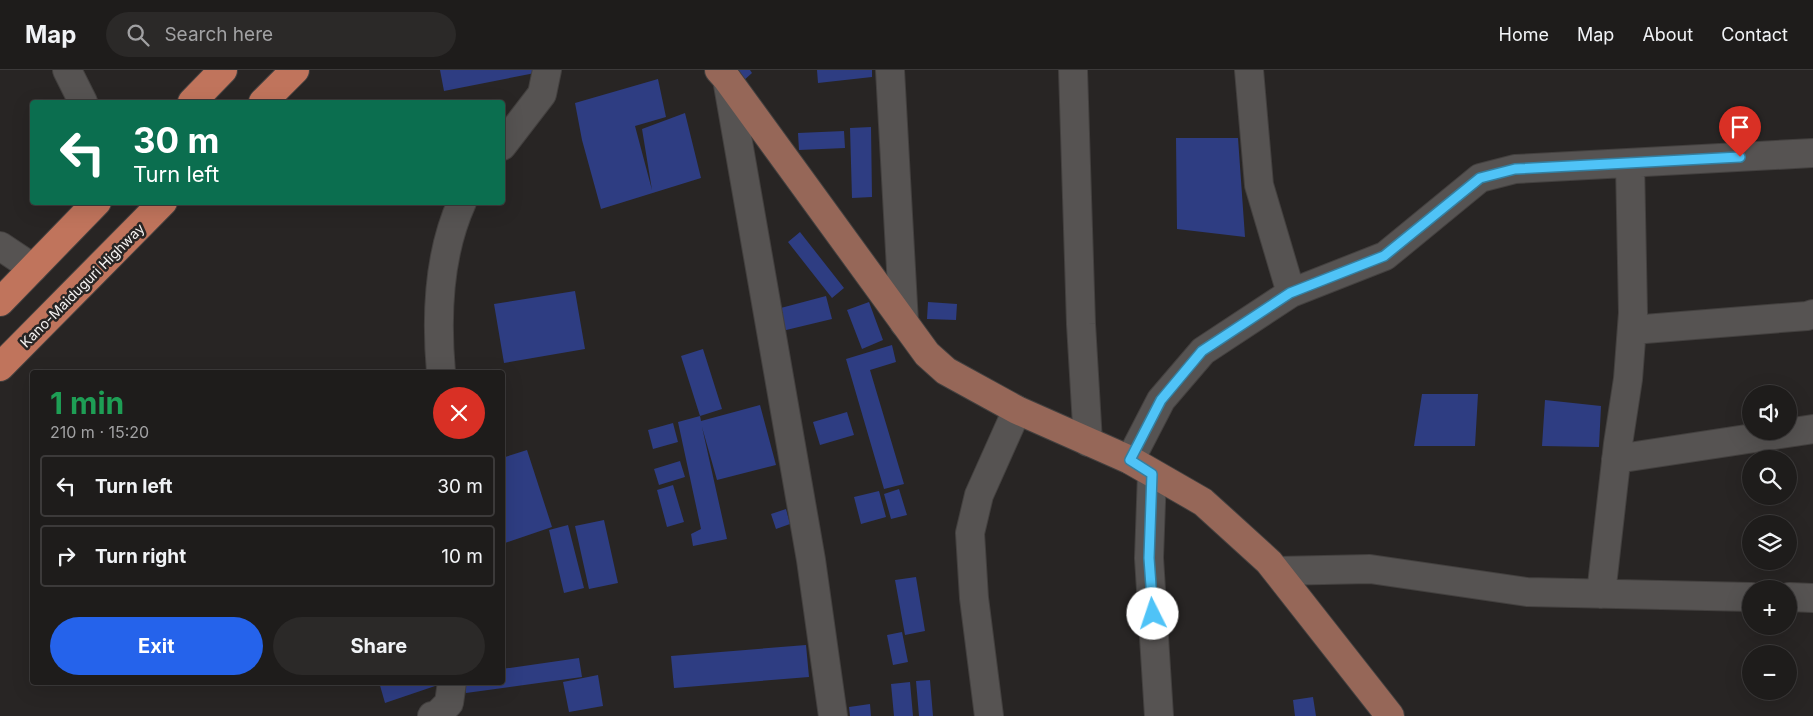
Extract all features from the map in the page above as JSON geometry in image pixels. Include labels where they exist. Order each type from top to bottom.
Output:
[{"type":"highway","points":[[194,100],[223,70]]},
{"type":"highway","points":[[265,100],[295,70]]},
{"type":"highway","points":[[0,302],[94,205]]},
{"type":"highway","name":"Kano-Maiduguri Highway","points":[[0,367],[160,205]]},
{"type":"main road","points":[[723,75],[927,354],[946,371],[1017,410],[1141,467],[1203,502],[1269,562],[1390,716]]},
{"type":"street","points":[[67,70],[82,100]]},
{"type":"street","points":[[505,142],[542,94],[547,70]]},
{"type":"street","points":[[890,70],[904,323]]},
{"type":"street","points":[[1074,70],[1081,324],[1088,442]]},
{"type":"street","points":[[1249,70],[1259,185],[1290,293]]},
{"type":"street","points":[[723,75],[811,560],[833,716]]},
{"type":"street","points":[[1159,716],[1141,467],[1161,400],[1202,351],[1290,293],[1384,256],[1480,178],[1515,169],[1813,153]]},
{"type":"street","points":[[1601,594],[1616,459],[1628,379],[1634,313],[1630,163]]},
{"type":"street","points":[[441,370],[438,336],[443,265],[453,223],[461,205]]},
{"type":"street","points":[[0,246],[33,268]]},
{"type":"street","points":[[1632,330],[1813,314]]},
{"type":"street","points":[[989,716],[974,598],[970,533],[979,496],[1017,410]]},
{"type":"street","points":[[1616,459],[1813,428]]},
{"type":"street","points":[[1277,572],[1370,569],[1527,592],[1742,597]]},
{"type":"street","points":[[1797,597],[1813,598]]},
{"type":"street","points":[[432,716],[436,715],[449,703],[452,685]]},
{"type":"building","points":[[440,70],[534,70],[535,73],[444,91]]},
{"type":"building","points":[[734,70],[750,70],[752,73],[742,82]]},
{"type":"building","points":[[817,70],[872,70],[872,77],[818,83]]},
{"type":"building","points":[[658,79],[666,117],[635,126],[652,190],[642,129],[685,113],[701,178],[601,209],[582,140],[575,103]]},
{"type":"building","points":[[871,127],[872,197],[852,198],[850,128]]},
{"type":"building","points":[[844,131],[845,148],[799,150],[798,133]]},
{"type":"building","points":[[1176,138],[1238,138],[1245,237],[1177,229]]},
{"type":"building","points":[[800,232],[844,288],[832,298],[788,242]]},
{"type":"building","points":[[575,291],[585,349],[504,363],[494,304]]},
{"type":"building","points":[[826,296],[832,319],[782,331],[777,309]]},
{"type":"building","points":[[869,302],[883,340],[862,349],[847,310]]},
{"type":"building","points":[[928,302],[957,304],[956,320],[927,319]]},
{"type":"building","points":[[892,345],[896,362],[870,370],[904,484],[884,489],[846,359]]},
{"type":"building","points":[[703,349],[722,409],[700,416],[681,356]]},
{"type":"building","points":[[1422,394],[1478,394],[1475,446],[1414,446]]},
{"type":"building","points":[[1545,400],[1601,406],[1599,447],[1542,446]]},
{"type":"building","points":[[760,405],[776,465],[717,480],[702,427],[727,539],[693,546],[691,534],[701,529],[678,422],[700,416],[701,421]]},
{"type":"building","points":[[847,412],[854,435],[820,445],[813,422]]},
{"type":"building","points":[[673,423],[678,442],[653,449],[648,430]]},
{"type":"building","points":[[527,450],[552,527],[505,543],[505,457]]},
{"type":"building","points":[[680,461],[685,477],[659,485],[654,469]]},
{"type":"building","points":[[673,485],[684,522],[667,527],[657,490]]},
{"type":"building","points":[[899,489],[907,515],[891,519],[884,494]]},
{"type":"building","points":[[879,491],[886,517],[861,524],[854,497]]},
{"type":"building","points":[[786,509],[790,524],[776,529],[771,514]]},
{"type":"building","points":[[604,520],[618,583],[589,589],[575,526]]},
{"type":"building","points":[[568,525],[584,588],[564,593],[549,530]]},
{"type":"building","points":[[916,577],[925,631],[905,635],[895,580]]},
{"type":"building","points":[[902,632],[908,662],[893,665],[887,635]]},
{"type":"building","points":[[806,645],[809,677],[674,688],[671,656]]},
{"type":"building","points":[[579,658],[582,677],[466,693],[465,685],[505,685],[505,669]]},
{"type":"building","points":[[598,675],[603,706],[569,712],[563,682]]},
{"type":"building","points":[[930,680],[933,716],[919,716],[916,681]]},
{"type":"building","points":[[910,682],[913,716],[894,716],[891,684]]},
{"type":"building","points":[[380,685],[438,685],[385,703]]},
{"type":"building","points":[[1313,697],[1316,716],[1295,716],[1293,700]]},
{"type":"building","points":[[870,704],[871,716],[850,716],[849,707]]},
{"type":"route","points":[[1153,614],[1149,558],[1152,474],[1130,460],[1161,400],[1202,351],[1290,293],[1384,256],[1480,178],[1515,169],[1740,157]]}]
